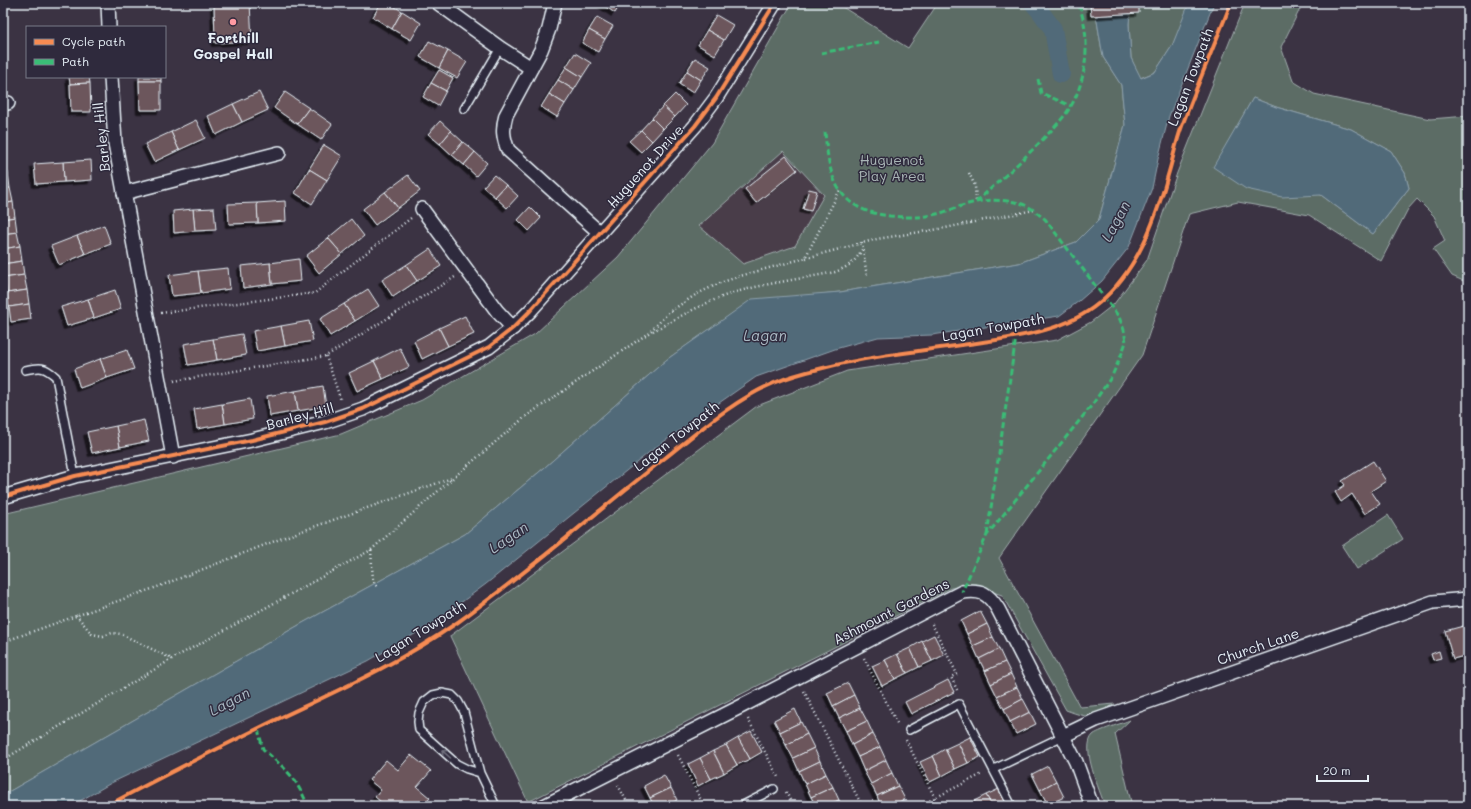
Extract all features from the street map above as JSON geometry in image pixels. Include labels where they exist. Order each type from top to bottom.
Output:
[{"type":"street","points":[[108,3],[109,26]]},
{"type":"street","points":[[438,3],[500,48],[531,68]]},
{"type":"street","points":[[556,3],[549,30],[506,115],[502,126],[503,139],[508,150],[600,233]]},
{"type":"street","name":"Huguenot Drive","points":[[513,328],[600,233],[699,120],[720,92],[775,3]]},
{"type":"street","name":"Barley Hill","points":[[111,78],[115,142],[173,457]]},
{"type":"street","points":[[124,193],[279,153]]},
{"type":"street","points":[[422,209],[497,311],[513,328]]},
{"type":"street","name":"Barley Hill","points":[[3,497],[75,476],[252,440],[346,415],[377,402],[489,347],[513,328]]},
{"type":"street","name":"Ashmount Gardens","points":[[544,806],[797,678],[962,592],[978,591],[991,598],[998,609],[1076,762],[1092,806]]},
{"type":"street","name":"Church Lane","points":[[1063,736],[1096,720],[1433,602],[1468,599]]},
{"type":"lane","points":[[464,109],[500,48]]},
{"type":"lane","points":[[25,370],[41,367],[56,377],[75,476]]},
{"type":"lane","points":[[480,773],[457,764],[419,730],[419,713],[424,702],[433,695],[442,693],[452,695],[458,701],[464,712],[480,773],[496,806]]},
{"type":"lane","points":[[906,732],[959,704],[1012,806]]},
{"type":"lane","points":[[994,769],[1063,736]]},
{"type":"lane","points":[[741,806],[774,789]]},
{"type":"path","points":[[970,173],[975,186],[976,202]]},
{"type":"path","points":[[805,258],[840,190]]},
{"type":"path","points":[[147,315],[315,293],[422,209]]},
{"type":"path","points":[[650,332],[669,312],[697,294],[720,283],[740,276],[862,242],[945,228],[1034,210]]},
{"type":"path","points":[[862,242],[867,277]]},
{"type":"path","points":[[3,760],[172,659],[371,550],[525,417],[650,332],[707,304],[732,294],[751,288],[835,272],[848,267],[856,259],[863,248]]},
{"type":"path","points":[[160,383],[326,356],[467,270]]},
{"type":"path","points":[[326,356],[346,415]]},
{"type":"path","points":[[3,642],[160,586],[285,537],[453,478]]},
{"type":"path","points":[[371,550],[373,580],[377,588]]},
{"type":"path","points":[[925,611],[957,674],[951,678],[960,696],[959,704]]},
{"type":"path","points":[[76,615],[92,634],[103,636],[112,633],[121,634],[172,659]]},
{"type":"path","points":[[858,645],[899,726]]},
{"type":"path","points":[[797,678],[862,806]]},
{"type":"path","points":[[742,706],[793,806]]},
{"type":"path","points":[[906,732],[939,806]]},
{"type":"path","points":[[671,742],[704,806]]},
{"type":"path","points":[[919,806],[994,769]]},
{"type":"path","points":[[612,772],[629,806]]},
{"type":"shaded area","points":[[783,151],[824,195],[795,246],[743,264],[699,226]]},
{"type":"green space","name":"Huguenot Play Area","points":[[792,3],[836,3],[908,48],[938,3],[1094,3],[1103,57],[1121,85],[1125,125],[1099,219],[1076,242],[1019,263],[840,292],[750,301],[666,360],[544,468],[465,534],[299,625],[3,795],[3,514],[341,434],[422,400],[535,334],[618,257],[712,143]],"holes":[[[783,151],[824,195],[795,246],[743,264],[699,226]]]},
{"type":"green space","points":[[1131,3],[1191,3],[1172,46],[1155,72],[1140,78],[1131,58],[1129,24]]},
{"type":"green space","points":[[1245,3],[1303,3],[1281,47],[1293,81],[1314,94],[1430,119],[1468,116],[1468,283],[1452,276],[1433,249],[1445,241],[1434,216],[1417,199],[1408,209],[1381,261],[1309,215],[1238,202],[1189,214],[1142,355],[999,558],[1080,707],[1115,704],[1092,716],[1081,715],[1066,710],[1002,595],[977,587],[951,588],[528,802],[450,636],[757,406],[847,371],[1057,340],[1091,322],[1114,304],[1147,260],[1177,173]],"holes":[[[1253,98],[1276,107],[1351,129],[1391,151],[1405,173],[1409,188],[1373,234],[1321,195],[1214,167]]]},
{"type":"green space","points":[[1388,515],[1403,539],[1357,569],[1342,546]]},
{"type":"green space","points":[[1130,720],[1115,734],[1132,806],[1105,806],[1092,769],[1089,749],[1090,741],[1095,733]]},
{"type":"water","name":"Lagan","points":[[1094,3],[1131,3],[1129,24],[1131,58],[1141,78],[1155,72],[1172,46],[1189,3],[1214,3],[1169,116],[1152,188],[1129,247],[1102,281],[1059,316],[932,335],[878,337],[835,349],[756,377],[652,450],[486,584],[432,624],[368,661],[111,783],[71,806],[3,806],[3,795],[299,625],[465,534],[544,468],[666,360],[752,299],[840,292],[1019,263],[1076,242],[1099,219],[1125,125],[1121,85],[1103,57]]},
{"type":"water","points":[[1253,98],[1276,107],[1351,129],[1391,151],[1405,173],[1409,188],[1373,234],[1321,195],[1282,197],[1246,189],[1213,167]]},
{"type":"building","name":"Forthill Gospel Hall","points":[[214,3],[250,3],[252,41],[215,43]]},
{"type":"building","points":[[381,3],[388,3],[402,11],[392,29],[373,17]]},
{"type":"building","points":[[600,3],[621,3],[615,13]]},
{"type":"building","points":[[1090,3],[1139,3],[1139,13],[1091,16]]},
{"type":"building","points":[[402,11],[421,23],[411,40],[392,29]]},
{"type":"building","points":[[716,15],[733,25],[724,40],[707,30]]},
{"type":"building","points":[[597,17],[613,26],[605,39],[589,30]]},
{"type":"building","points":[[589,30],[605,39],[598,52],[582,43]]},
{"type":"building","points":[[707,30],[724,40],[715,55],[698,45]]},
{"type":"building","points":[[429,41],[448,51],[439,68],[420,57]]},
{"type":"building","points":[[448,51],[467,62],[457,78],[439,68]]},
{"type":"building","points":[[575,53],[591,63],[582,77],[566,67]]},
{"type":"building","points":[[695,58],[710,67],[701,80],[687,71]]},
{"type":"building","points":[[566,67],[582,77],[574,90],[558,80]]},
{"type":"building","points":[[439,70],[453,78],[446,91],[431,83]]},
{"type":"building","points":[[687,71],[701,80],[693,93],[679,84]]},
{"type":"building","points":[[69,78],[89,78],[90,83],[70,84]]},
{"type":"building","points":[[139,78],[161,78],[161,81],[139,81]]},
{"type":"building","points":[[558,80],[574,90],[565,104],[549,94]]},
{"type":"building","points":[[139,81],[161,81],[161,110],[140,110]]},
{"type":"building","points":[[90,83],[91,112],[71,112],[70,84]]},
{"type":"building","points":[[431,83],[446,91],[438,106],[423,97]]},
{"type":"building","points":[[259,92],[268,110],[242,122],[233,104]]},
{"type":"building","points":[[285,92],[309,108],[297,124],[274,108]]},
{"type":"building","points":[[549,94],[565,104],[557,117],[541,107]]},
{"type":"building","points":[[675,94],[686,105],[675,117],[663,106]]},
{"type":"building","points":[[233,104],[242,122],[216,135],[208,116]]},
{"type":"building","points":[[663,106],[675,117],[663,129],[652,118]]},
{"type":"building","points":[[309,108],[332,124],[321,140],[297,124]]},
{"type":"building","points":[[652,118],[663,129],[652,141],[641,130]]},
{"type":"building","points":[[196,120],[205,138],[179,150],[171,132]]},
{"type":"building","points":[[440,121],[451,131],[440,144],[428,134]]},
{"type":"building","points":[[641,130],[652,141],[641,152],[629,141]]},
{"type":"building","points":[[451,131],[463,142],[452,155],[440,144]]},
{"type":"building","points":[[171,132],[179,150],[154,162],[145,144]]},
{"type":"building","points":[[463,142],[475,152],[464,165],[452,155]]},
{"type":"building","points":[[324,145],[342,156],[327,180],[309,169]]},
{"type":"building","points":[[475,152],[487,163],[476,176],[464,165]]},
{"type":"building","points":[[786,156],[797,170],[756,203],[745,189]]},
{"type":"building","points":[[3,159],[5,159],[8,173],[3,174]]},
{"type":"building","points":[[91,160],[92,180],[64,182],[63,162]]},
{"type":"building","points":[[63,162],[64,182],[36,184],[34,164]]},
{"type":"building","points":[[309,169],[327,180],[312,204],[295,193]]},
{"type":"building","points":[[8,173],[10,188],[3,189],[3,174]]},
{"type":"building","points":[[408,175],[420,191],[398,208],[385,192]]},
{"type":"building","points":[[494,175],[506,185],[495,197],[483,187]]},
{"type":"building","points":[[506,185],[518,196],[507,208],[495,197]]},
{"type":"building","points":[[10,188],[13,202],[3,204],[3,189]]},
{"type":"building","points":[[809,189],[817,191],[811,211],[803,209]]},
{"type":"building","points":[[385,192],[398,208],[375,225],[363,209]]},
{"type":"building","points":[[285,201],[286,221],[258,223],[257,203]]},
{"type":"building","points":[[13,202],[15,217],[3,219],[3,204]]},
{"type":"building","points":[[257,203],[258,223],[229,224],[228,204]]},
{"type":"building","points":[[530,207],[541,218],[529,231],[518,220]]},
{"type":"building","points":[[214,208],[216,230],[195,231],[193,209]]},
{"type":"building","points":[[193,209],[195,231],[174,233],[173,211]]},
{"type":"building","points":[[15,217],[17,232],[3,234],[3,219]]},
{"type":"building","points":[[351,219],[364,236],[342,254],[328,238]]},
{"type":"building","points":[[104,225],[111,244],[85,254],[77,236]]},
{"type":"building","points":[[17,232],[20,246],[3,249],[3,234]]},
{"type":"building","points":[[77,236],[85,254],[59,265],[51,246]]},
{"type":"building","points":[[328,238],[342,254],[319,273],[306,256]]},
{"type":"building","points":[[20,246],[22,261],[3,264],[3,249]]},
{"type":"building","points":[[430,249],[441,266],[417,281],[406,265]]},
{"type":"building","points":[[299,259],[301,281],[272,284],[270,263]]},
{"type":"building","points":[[22,261],[24,275],[4,278],[3,264]]},
{"type":"building","points":[[270,263],[272,284],[243,288],[241,266]]},
{"type":"building","points":[[406,265],[417,281],[393,297],[382,280]]},
{"type":"building","points":[[228,268],[230,289],[201,293],[198,271]]},
{"type":"building","points":[[198,271],[201,293],[172,296],[169,275]]},
{"type":"building","points":[[24,275],[27,290],[7,293],[4,278]]},
{"type":"building","points":[[368,289],[379,306],[355,321],[344,304]]},
{"type":"building","points":[[27,290],[29,304],[9,307],[7,293]]},
{"type":"building","points":[[115,290],[121,309],[94,318],[88,299]]},
{"type":"building","points":[[88,299],[94,318],[67,326],[61,307]]},
{"type":"building","points":[[29,304],[31,319],[11,322],[9,307]]},
{"type":"building","points":[[344,304],[355,321],[330,336],[320,319]]},
{"type":"building","points":[[465,316],[474,334],[448,346],[439,328]]},
{"type":"building","points":[[309,321],[313,341],[285,346],[281,326]]},
{"type":"building","points":[[281,326],[285,346],[257,351],[253,331]]},
{"type":"building","points":[[439,328],[448,346],[422,359],[414,341]]},
{"type":"building","points":[[242,334],[246,355],[217,360],[213,339]]},
{"type":"building","points":[[213,339],[217,360],[188,365],[184,344]]},
{"type":"building","points":[[400,348],[409,367],[383,379],[374,361]]},
{"type":"building","points":[[127,350],[134,369],[107,378],[100,359]]},
{"type":"building","points":[[100,359],[107,378],[80,388],[74,369]]},
{"type":"building","points":[[374,361],[383,379],[357,391],[349,373]]},
{"type":"building","points":[[323,386],[326,406],[298,411],[295,391]]},
{"type":"building","points":[[295,391],[298,411],[270,416],[267,396]]},
{"type":"building","points":[[250,399],[253,419],[225,424],[222,404]]},
{"type":"building","points":[[222,404],[225,424],[197,429],[194,409]]},
{"type":"building","points":[[144,420],[149,441],[120,447],[116,426]]},
{"type":"building","points":[[116,426],[120,447],[92,453],[87,432]]},
{"type":"building","points":[[1373,461],[1386,481],[1371,491],[1380,504],[1365,514],[1352,494],[1341,502],[1335,492],[1345,485],[1342,481]]},
{"type":"building","points":[[980,611],[987,624],[967,634],[961,621]]},
{"type":"building","points":[[987,624],[993,637],[973,646],[967,634]]},
{"type":"building","points":[[1467,625],[1468,655],[1453,659],[1445,631]]},
{"type":"building","points":[[934,635],[944,655],[932,661],[922,641]]},
{"type":"building","points":[[993,637],[999,649],[979,659],[973,646]]},
{"type":"building","points":[[922,641],[932,661],[919,667],[910,648]]},
{"type":"building","points":[[910,648],[919,667],[907,673],[897,654]]},
{"type":"building","points":[[999,649],[1005,662],[985,671],[979,659]]},
{"type":"building","points":[[1439,651],[1441,658],[1433,660],[1431,654]]},
{"type":"building","points":[[897,654],[907,673],[895,679],[885,660]]},
{"type":"building","points":[[885,660],[895,679],[882,686],[872,666]]},
{"type":"building","points":[[1005,662],[1011,674],[991,684],[985,671]]},
{"type":"building","points":[[1011,674],[1017,687],[997,696],[991,684]]},
{"type":"building","points":[[948,680],[954,692],[911,714],[905,702]]},
{"type":"building","points":[[848,683],[854,695],[833,706],[827,693]]},
{"type":"building","points":[[1017,687],[1023,699],[1004,709],[997,696]]},
{"type":"building","points":[[854,695],[860,708],[839,718],[833,706]]},
{"type":"building","points":[[1023,699],[1030,712],[1010,722],[1004,709]]},
{"type":"building","points":[[860,708],[867,721],[846,731],[839,718]]},
{"type":"building","points":[[795,709],[801,722],[780,732],[774,720]]},
{"type":"building","points":[[1030,712],[1036,724],[1016,734],[1010,722]]},
{"type":"building","points":[[867,721],[873,734],[852,745],[846,731]]},
{"type":"building","points":[[801,722],[807,734],[786,745],[780,732]]},
{"type":"building","points":[[751,731],[762,752],[750,759],[738,738]]},
{"type":"building","points":[[807,734],[814,748],[793,758],[786,745]]},
{"type":"building","points":[[873,734],[880,747],[858,757],[852,745]]},
{"type":"building","points":[[970,737],[980,757],[968,763],[958,743]]},
{"type":"building","points":[[738,738],[750,759],[737,765],[726,745]]},
{"type":"building","points":[[958,743],[968,763],[955,769],[945,749]]},
{"type":"building","points":[[726,745],[737,765],[724,773],[713,751]]},
{"type":"building","points":[[880,747],[886,760],[864,771],[858,757]]},
{"type":"building","points":[[814,748],[820,761],[799,771],[793,758]]},
{"type":"building","points":[[945,749],[955,769],[942,776],[933,756]]},
{"type":"building","points":[[713,751],[724,773],[711,779],[700,758]]},
{"type":"building","points":[[411,755],[431,771],[417,787],[430,798],[423,806],[386,806],[375,797],[381,790],[369,780],[386,760],[398,770]]},
{"type":"building","points":[[933,756],[942,776],[930,782],[920,762]]},
{"type":"building","points":[[700,758],[711,779],[698,786],[688,764]]},
{"type":"building","points":[[886,760],[892,773],[871,784],[864,771]]},
{"type":"building","points":[[820,761],[826,774],[805,784],[799,771]]},
{"type":"building","points":[[1048,766],[1056,781],[1040,790],[1032,774]]},
{"type":"building","points":[[892,773],[898,786],[877,796],[871,784]]},
{"type":"building","points":[[826,774],[833,787],[811,797],[805,784]]},
{"type":"building","points":[[664,775],[671,788],[650,798],[644,786]]},
{"type":"building","points":[[1056,781],[1064,797],[1048,805],[1040,790]]},
{"type":"building","points":[[898,786],[905,799],[890,806],[881,806],[877,796]]},
{"type":"building","points":[[833,787],[839,800],[826,806],[816,806],[811,797]]},
{"type":"building","points":[[671,788],[677,800],[666,806],[654,806],[650,798]]},
{"type":"building","points":[[999,789],[1008,806],[992,806],[986,795]]},
{"type":"building","points":[[986,795],[992,806],[976,806],[974,801]]},
{"type":"building","points":[[839,800],[842,806],[826,806]]},
{"type":"waterway","points":[[1033,3],[1053,29],[1061,74]]},
{"type":"marked path","points":[[976,202],[1058,124],[1077,95],[1086,55],[1085,28],[1078,3]]},
{"type":"marked path","points":[[821,53],[879,42]]},
{"type":"marked path","points":[[1038,79],[1041,93],[1071,106]]},
{"type":"marked path","points":[[825,132],[829,164],[833,178],[839,189],[847,199],[858,207],[872,213],[890,216],[922,217],[938,214],[970,203],[987,200],[1001,200],[1020,203],[1030,208],[1045,219],[1119,317],[1124,330],[1126,342],[1112,376],[1092,405],[987,535],[962,592]]},
{"type":"marked path","points":[[987,535],[1016,337]]},
{"type":"marked path","points":[[258,729],[263,749],[294,779],[308,806]]},
{"type":"cycle path","points":[[3,497],[75,476],[252,440],[325,422],[363,409],[489,347],[513,328],[530,311],[695,126],[716,98],[775,3]]},
{"type":"cycle path","name":"Lagan Towpath","points":[[107,806],[257,729],[360,680],[434,638],[485,603],[704,427],[731,407],[759,390],[792,376],[843,363],[1029,334],[1059,326],[1073,320],[1099,303],[1124,276],[1143,245],[1163,193],[1182,126],[1231,3]]},
{"type":"place","name":"Forthill Gospel Hall","points":[[233,22]]}]
